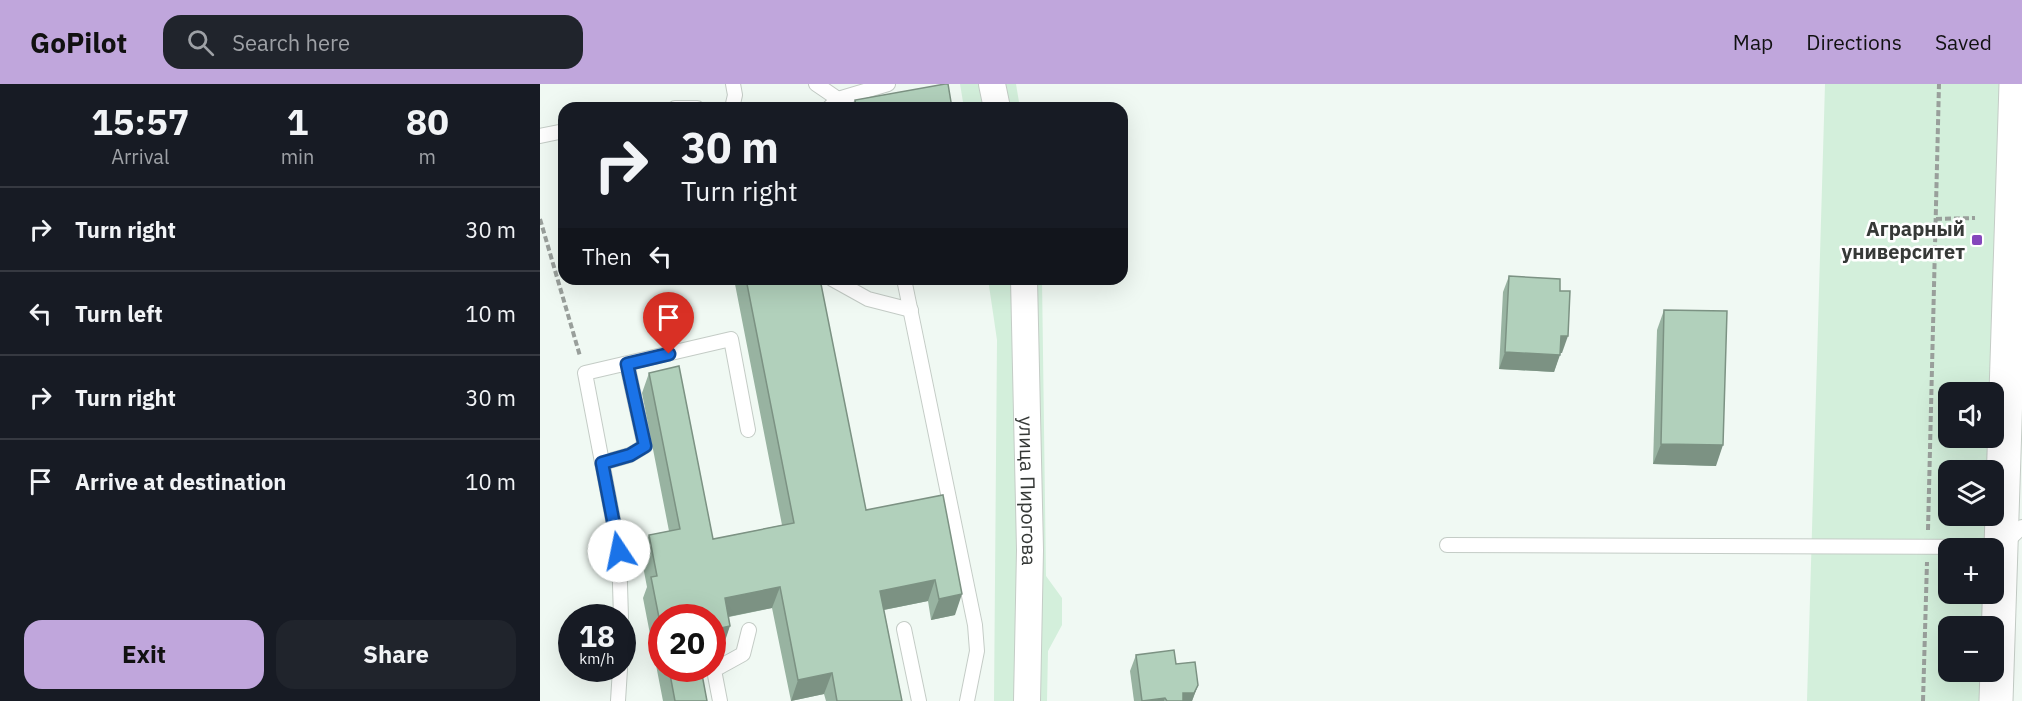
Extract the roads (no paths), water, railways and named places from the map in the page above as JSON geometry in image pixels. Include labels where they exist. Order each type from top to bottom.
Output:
[{"type":"main road","points":[[1996,701],[2011,537],[2016,84]]},
{"type":"street","points":[[992,84],[995,102]]},
{"type":"street","name":"улица Пирогова","points":[[1024,285],[1030,550],[1027,701]]},
{"type":"lane","points":[[733,84],[733,102]]},
{"type":"lane","points":[[816,84],[831,102]]},
{"type":"lane","points":[[838,102],[888,84]]},
{"type":"lane","points":[[540,135],[558,132]]},
{"type":"lane","points":[[843,285],[868,298],[911,310]]},
{"type":"lane","points":[[905,285],[975,625],[977,651],[967,701]]},
{"type":"lane","points":[[621,604],[619,551],[585,373],[731,339],[748,430]]},
{"type":"lane","points":[[602,463],[630,455],[645,446],[627,364]]},
{"type":"lane","points":[[1447,545],[1928,545],[2011,537]]},
{"type":"lane","points":[[904,629],[919,701]]},
{"type":"lane","points":[[720,701],[714,670],[743,654],[749,630]]},
{"type":"lane","points":[[618,701],[620,682]]},
{"type":"place","name":"Аграрный университет","points":[[1977,240]]}]
